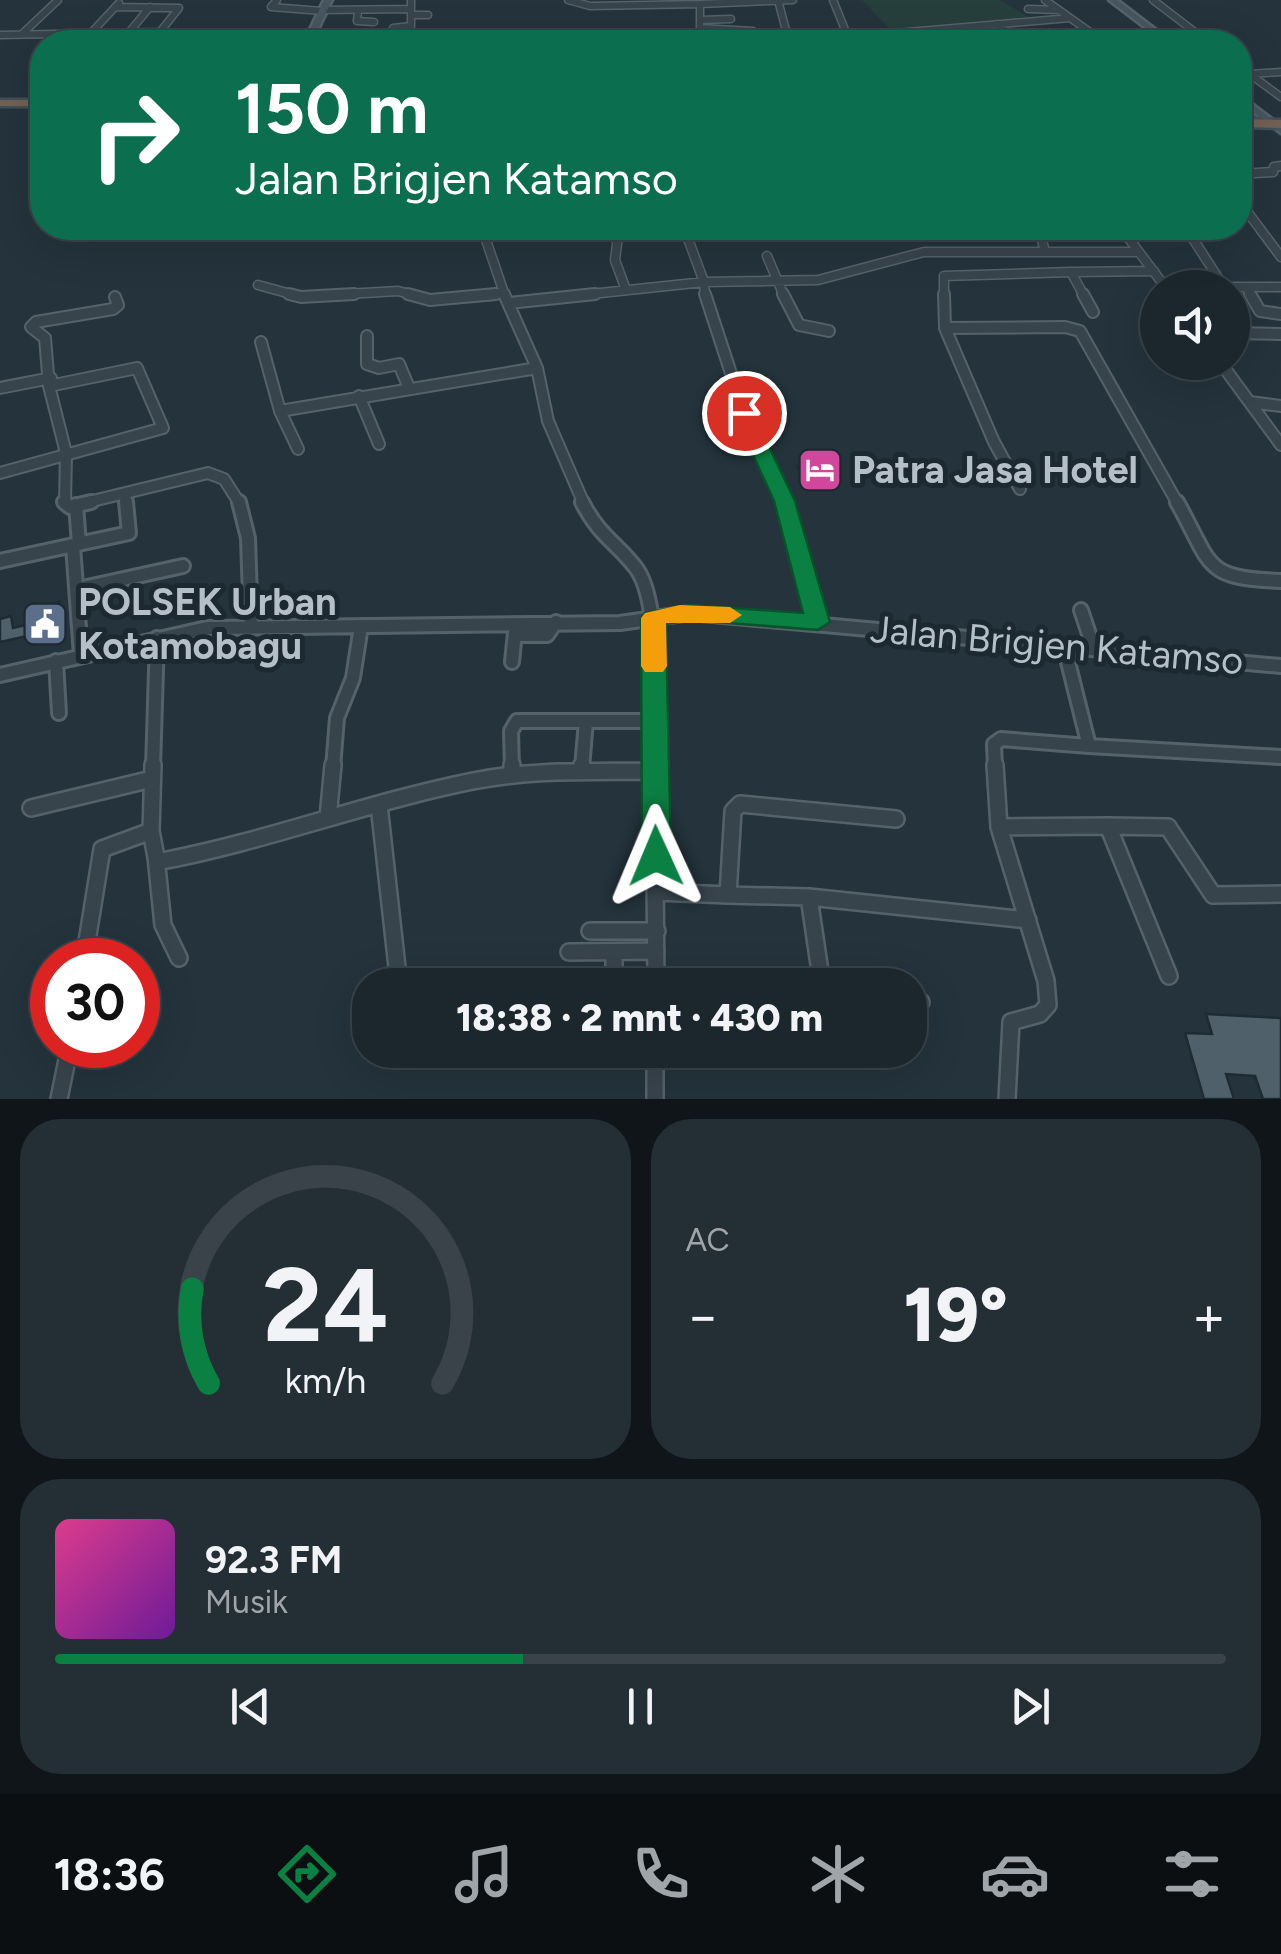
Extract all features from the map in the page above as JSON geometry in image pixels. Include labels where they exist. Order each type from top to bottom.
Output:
[{"type":"highway","points":[[0,104],[30,105]]},
{"type":"highway","points":[[1252,125],[1278,126]]},
{"type":"street","points":[[22,34],[58,0]]},
{"type":"street","points":[[94,30],[122,0]]},
{"type":"street","points":[[277,0],[272,7],[321,13]]},
{"type":"street","points":[[313,30],[328,0]]},
{"type":"street","points":[[568,0],[590,6],[793,0]]},
{"type":"street","points":[[778,0],[786,30]]},
{"type":"street","points":[[833,0],[845,30]]},
{"type":"street","points":[[1044,0],[1086,30]]},
{"type":"street","points":[[1113,0],[1152,30]]},
{"type":"street","points":[[1153,0],[1192,30]]},
{"type":"street","points":[[700,4],[700,30]]},
{"type":"street","points":[[130,30],[150,6]]},
{"type":"street","points":[[115,7],[179,8],[162,30]]},
{"type":"street","points":[[300,18],[321,13],[411,8],[428,14]]},
{"type":"street","points":[[392,28],[411,26],[411,8]]},
{"type":"street","points":[[1028,8],[1059,10]]},
{"type":"street","points":[[358,10],[356,21],[374,22]]},
{"type":"street","points":[[700,24],[731,18]]},
{"type":"street","points":[[942,30],[1070,18]]},
{"type":"street","points":[[700,24],[735,30]]},
{"type":"street","points":[[997,24],[1005,30]]},
{"type":"street","points":[[0,35],[30,34]]},
{"type":"street","points":[[1252,74],[1281,72]]},
{"type":"street","points":[[1252,75],[1281,97]]},
{"type":"street","points":[[1252,107],[1278,126]]},
{"type":"street","points":[[1252,173],[1272,172],[1281,166]]},
{"type":"street","points":[[1252,218],[1281,256]]},
{"type":"street","points":[[486,240],[537,368],[548,421],[577,491],[596,529],[638,570],[654,618],[656,968]]},
{"type":"street","points":[[618,240],[615,260],[626,290]]},
{"type":"street","points":[[686,240],[694,252],[704,282],[705,302],[744,413],[784,501],[818,622]]},
{"type":"street","points":[[1042,240],[1046,252]]},
{"type":"street","points":[[1130,240],[1152,270]]},
{"type":"street","points":[[1194,240],[1213,270]]},
{"type":"street","points":[[258,285],[301,297],[398,291],[430,300],[562,297],[704,282],[834,277],[931,252],[1139,252]]},
{"type":"street","points":[[767,256],[780,278],[783,302],[799,325],[830,330]]},
{"type":"street","points":[[1071,272],[1093,312]]},
{"type":"street","points":[[1020,489],[994,442],[944,328],[944,276],[1140,272]]},
{"type":"street","points":[[1250,287],[1281,288]]},
{"type":"street","points":[[1250,294],[1260,311],[1281,314]]},
{"type":"street","points":[[115,297],[118,306],[113,309],[32,325],[32,332],[45,338],[66,453],[62,494],[66,506],[208,473],[218,474],[228,481],[248,524],[251,628]]},
{"type":"street","points":[[944,328],[1065,326],[1080,332],[1215,570],[1223,577],[1281,581]]},
{"type":"street","points":[[1250,333],[1281,334]]},
{"type":"street","points":[[368,336],[367,364],[379,368],[400,364],[409,388]]},
{"type":"street","points":[[262,342],[280,411],[298,449]]},
{"type":"street","points":[[0,388],[137,368],[162,425],[160,430],[0,473]]},
{"type":"street","points":[[280,411],[537,368]]},
{"type":"street","points":[[1234,380],[1277,434],[1281,445]]},
{"type":"street","points":[[360,396],[379,444]]},
{"type":"street","points":[[1250,402],[1281,406]]},
{"type":"street","points":[[0,561],[128,534],[125,494]]},
{"type":"street","points":[[76,505],[81,655]]},
{"type":"street","points":[[78,589],[183,566]]},
{"type":"street","points":[[1081,610],[1094,649]]},
{"type":"street","name":"Jalan Brigjen Katamso","points":[[515,629],[546,635],[554,630],[556,622],[620,623],[680,613],[724,615],[1281,666]]},
{"type":"street","points":[[328,818],[338,718],[353,678],[361,626]]},
{"type":"street","points":[[0,674],[207,628],[515,629],[512,662]]},
{"type":"street","points":[[157,638],[151,831],[162,925],[178,958]]},
{"type":"street","points":[[1064,646],[1089,746]]},
{"type":"street","points":[[56,661],[59,713]]},
{"type":"street","points":[[582,771],[586,721]]},
{"type":"street","points":[[512,774],[511,732],[515,722],[655,721]]},
{"type":"street","points":[[1007,1099],[1011,1022],[1040,1014],[1048,1005],[1046,981],[999,827],[994,783],[996,742],[1281,758]]},
{"type":"street","points":[[156,856],[168,862],[200,856],[378,804],[512,774],[656,771]]},
{"type":"street","points":[[31,808],[152,779]]},
{"type":"street","points":[[378,804],[397,968]]},
{"type":"street","points":[[728,894],[733,811],[740,804],[896,819]]},
{"type":"street","points":[[999,827],[1154,824],[1168,828],[1213,895],[1281,894]]},
{"type":"street","points":[[1108,826],[1169,976]]},
{"type":"street","points":[[88,938],[102,849],[151,831]]},
{"type":"street","points":[[657,892],[808,897],[1028,920]]},
{"type":"street","points":[[808,897],[819,968]]},
{"type":"street","points":[[590,931],[657,931]]},
{"type":"street","points":[[569,952],[656,951]]},
{"type":"street","points":[[614,952],[614,968]]},
{"type":"street","points":[[59,1099],[65,1068]]},
{"type":"street","points":[[655,1068],[655,1099]]},
{"type":"green space","points":[[862,0],[1000,0],[1029,17],[890,29]]},
{"type":"building","name":"Patra Jasa Hotel","points":[[825,464],[834,474],[830,475],[832,478],[805,480],[797,466]]},
{"type":"building","name":"POLSEK Urban Kotamobagu","points":[[59,602],[63,628],[0,642],[0,619],[11,616],[13,628],[43,621],[41,608]]},
{"type":"building","points":[[1206,1014],[1281,1018],[1281,1099],[1263,1099],[1255,1076],[1226,1074],[1234,1099],[1204,1099],[1185,1033],[1212,1034]]},
{"type":"slow traffic","points":[[654,666],[654,618],[680,613],[730,615]]},
{"type":"place","name":"Patra Jasa Hotel","points":[[820,470]]},
{"type":"place","name":"POLSEK Urban Kotamobagu","points":[[45,624]]},
{"type":"route","points":[[656,856],[654,618],[690,612],[818,622],[784,501],[744,413]]}]
